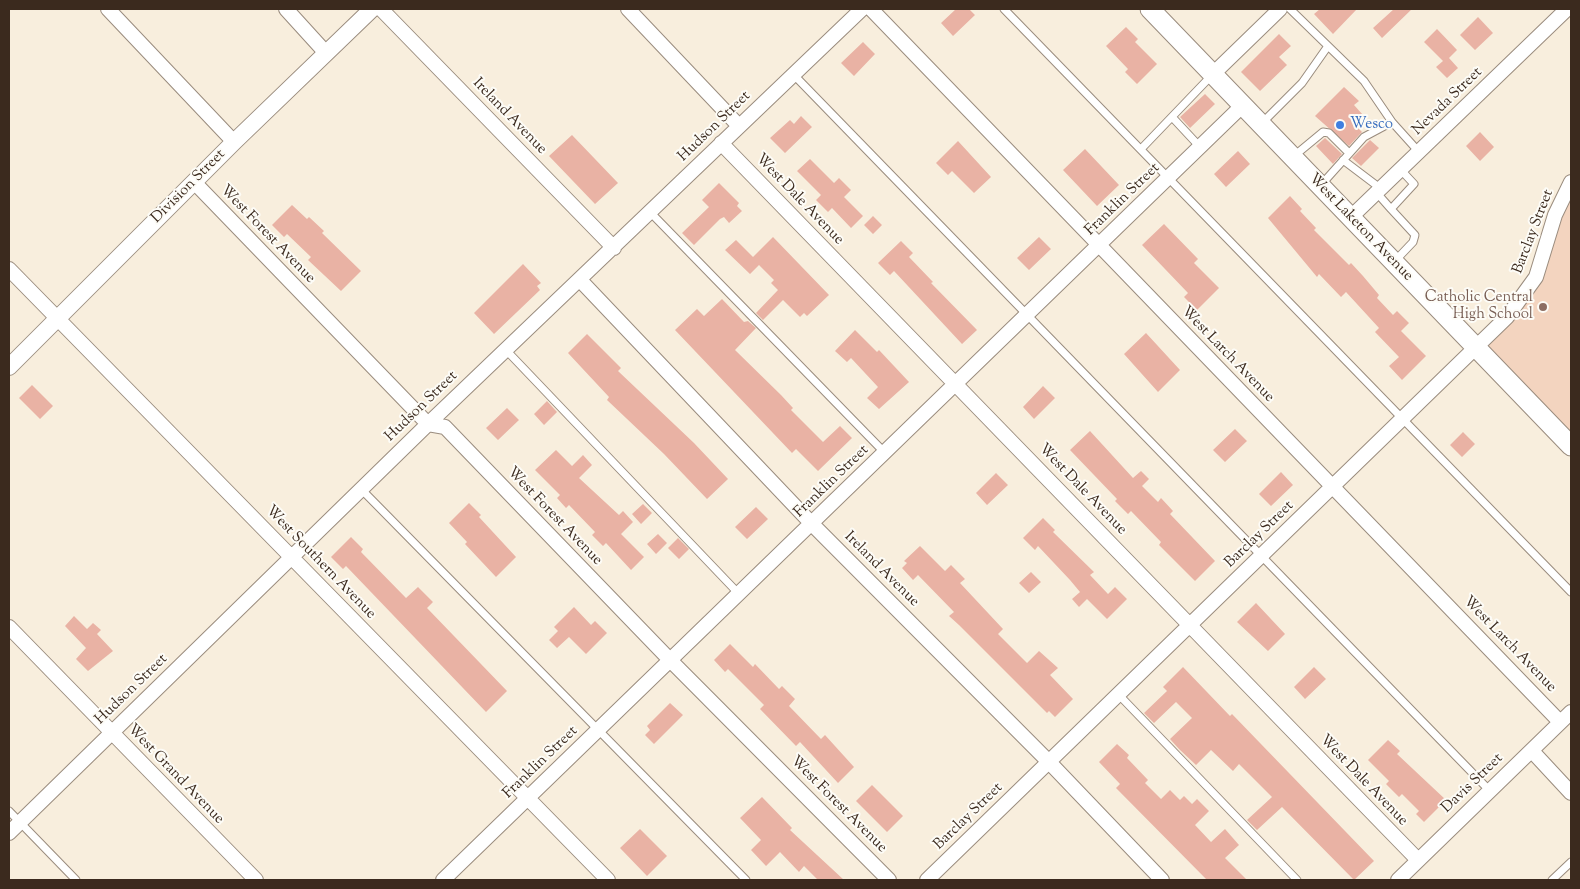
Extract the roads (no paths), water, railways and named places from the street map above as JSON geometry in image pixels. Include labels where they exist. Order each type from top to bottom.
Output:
[{"type":"main road","name":"West Laketon Avenue","points":[[1150,9],[1571,446]]},
{"type":"street","points":[[108,9],[232,139]]},
{"type":"street","points":[[286,9],[326,53]]},
{"type":"street","name":"Division Street","points":[[9,367],[194,182],[232,139],[372,9]]},
{"type":"street","name":"Ireland Avenue","points":[[382,9],[614,248]]},
{"type":"street","points":[[628,9],[734,122]]},
{"type":"street","name":"Hudson Street","points":[[9,833],[428,424],[722,143],[734,122],[793,74],[862,9]]},
{"type":"street","name":"West Larch Avenue","points":[[871,9],[1560,722]]},
{"type":"street","points":[[1213,74],[1280,9]]},
{"type":"street","name":"Nevada Street","points":[[1350,218],[1567,9]]},
{"type":"street","name":"Franklin Street","points":[[443,880],[885,454],[1242,106]]},
{"type":"street","name":"West Dale Avenue","points":[[722,143],[1418,860]]},
{"type":"street","name":"West Forest Avenue","points":[[194,182],[428,424],[445,427],[670,660],[889,880]]},
{"type":"street","name":"Barclay Street","points":[[927,880],[1050,763],[1507,317],[1536,277],[1555,215],[1571,182]]},
{"type":"street","name":"West Southern Avenue","points":[[9,268],[608,880]]},
{"type":"street","name":"Ireland Avenue","points":[[580,280],[812,524],[1050,763],[1162,880]]},
{"type":"street","name":"West Grand Avenue","points":[[9,627],[256,880]]},
{"type":"street","name":"Davis Street","points":[[1398,880],[1571,712]]},
{"type":"street","points":[[1532,751],[1571,793]]},
{"type":"lane","points":[[1004,9],[1093,102],[1142,148],[1571,592]]},
{"type":"lane","points":[[1290,9],[1364,81],[1392,122],[1419,152]]},
{"type":"lane","points":[[1261,124],[1302,82],[1328,46]]},
{"type":"lane","points":[[793,74],[1490,791]]},
{"type":"lane","points":[[1142,148],[1213,74]]},
{"type":"lane","points":[[1174,116],[1200,146]]},
{"type":"lane","points":[[1320,186],[1364,137],[1392,122]]},
{"type":"lane","points":[[1292,158],[1323,132],[1329,133],[1349,153]]},
{"type":"lane","points":[[1343,160],[1378,190],[1414,236],[1413,242],[1394,262]]},
{"type":"lane","points":[[1392,209],[1414,184],[1400,170]]},
{"type":"lane","points":[[650,212],[885,454]]},
{"type":"lane","points":[[506,350],[739,594]]},
{"type":"lane","points":[[361,489],[746,880]]},
{"type":"lane","points":[[1119,695],[1297,880]]},
{"type":"lane","points":[[9,811],[76,880]]},
{"type":"lane","points":[[1552,880],[1571,862]]},
{"type":"place","name":"Wesco","points":[[1340,125]]},
{"type":"place","name":"Catholic Central High School","points":[[1543,307]]}]
